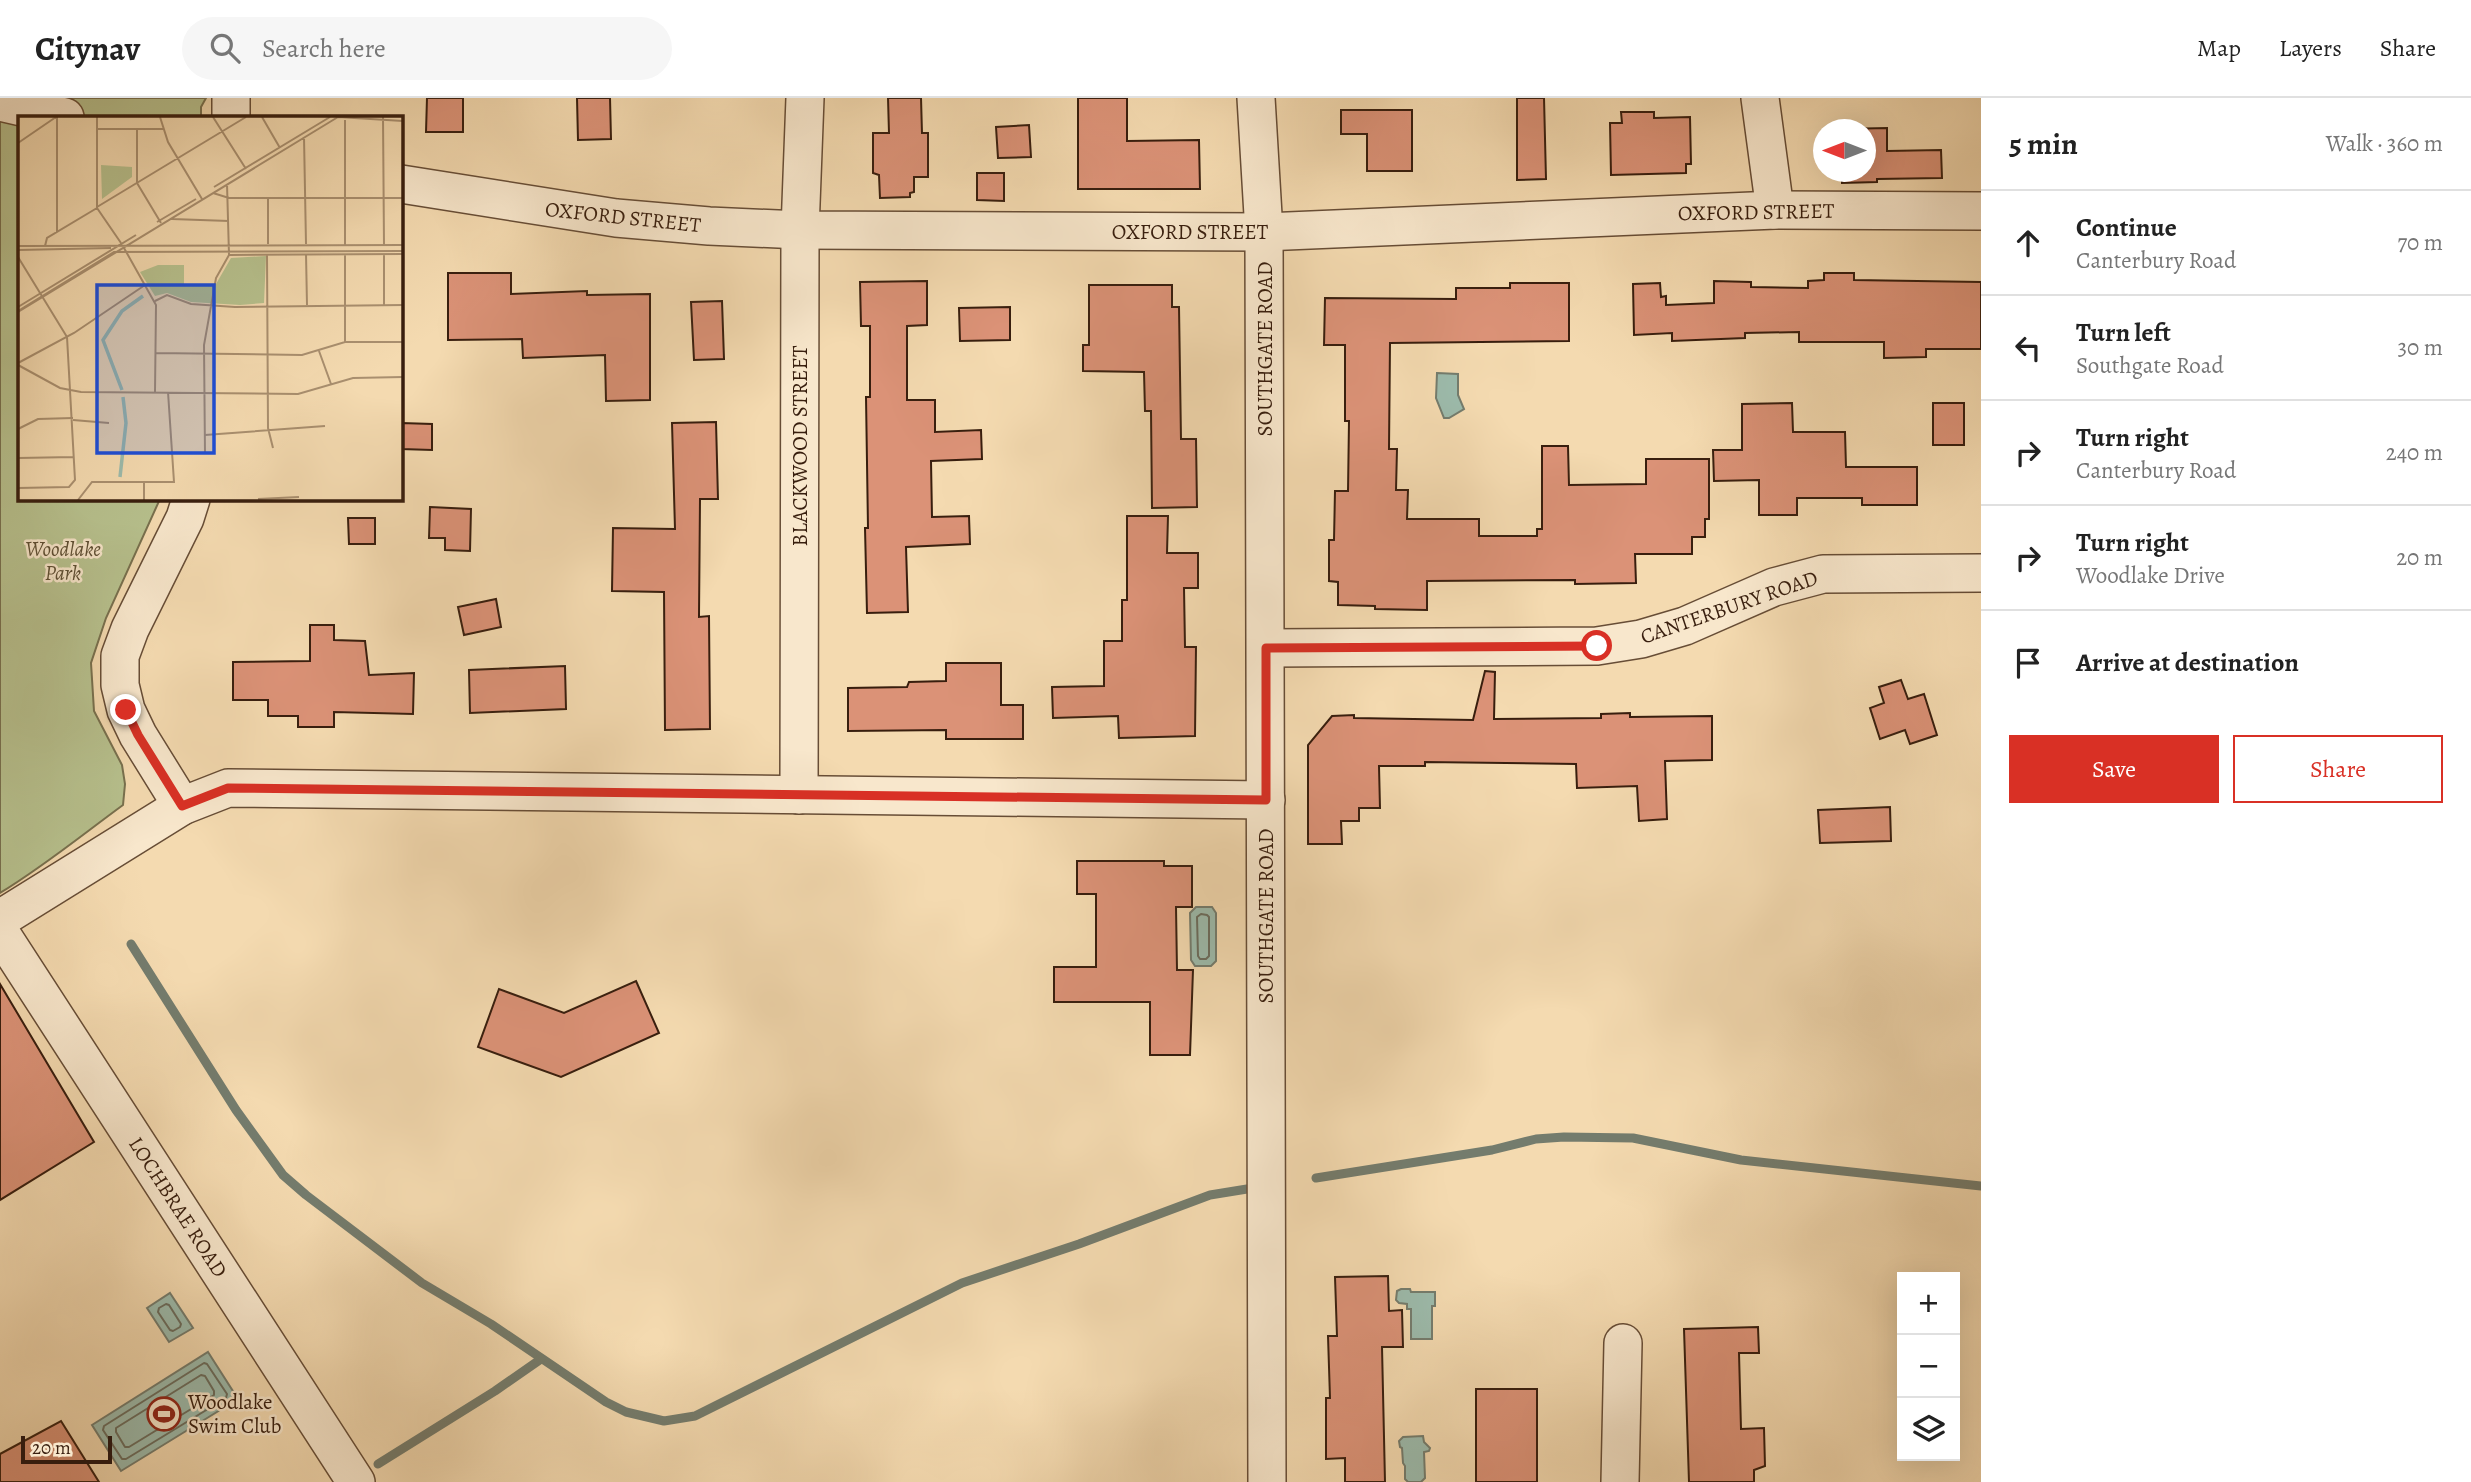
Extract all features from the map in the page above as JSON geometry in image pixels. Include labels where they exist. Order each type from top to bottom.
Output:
[{"type":"street","points":[[231,98],[231,116]]},
{"type":"street","name":"BLACKWOOD STREET","points":[[799,795],[800,230],[805,98]]},
{"type":"street","name":"SOUTHGATE ROAD","points":[[1256,98],[1264,232],[1267,1482]]},
{"type":"street","points":[[1760,98],[1775,210]]},
{"type":"street","points":[[0,102],[61,116]]},
{"type":"street","name":"OXFORD STREET","points":[[402,184],[616,218],[800,230],[1264,232],[1775,210],[1981,211]]},
{"type":"street","points":[[182,806],[138,735],[126,710],[120,685],[120,656],[130,629],[185,518],[191,500]]},
{"type":"street","name":"CANTERBURY ROAD","points":[[1266,648],[1597,646],[1641,639],[1685,626],[1774,587],[1823,574],[1981,573]]},
{"type":"street","points":[[0,919],[182,806],[228,788],[1266,800]]},
{"type":"street","name":"LOCHBRAE ROAD","points":[[0,932],[356,1482]]},
{"type":"street","points":[[1620,1482],[1623,1343]]},
{"type":"green space","name":"Woodlake Park","points":[[0,98],[206,98],[201,107],[201,116],[18,116],[18,500],[160,500],[106,618],[91,663],[94,711],[122,765],[125,784],[123,805],[47,862],[0,893]]},
{"type":"water","points":[[1437,373],[1458,374],[1458,395],[1464,409],[1449,418],[1444,418],[1436,398]]},
{"type":"water","points":[[1196,907],[1212,907],[1216,913],[1216,961],[1211,966],[1195,966],[1191,960],[1190,913]]},
{"type":"water","points":[[1410,1289],[1411,1292],[1435,1292],[1435,1306],[1432,1306],[1432,1339],[1411,1339],[1411,1309],[1407,1309],[1407,1304],[1396,1300],[1397,1291]]},
{"type":"water","points":[[170,1293],[193,1328],[169,1342],[147,1308]]},
{"type":"water","points":[[208,1352],[238,1399],[121,1471],[92,1425]]},
{"type":"water","points":[[1423,1436],[1424,1442],[1430,1448],[1424,1452],[1425,1478],[1421,1482],[1408,1482],[1405,1479],[1399,1441],[1403,1437]]},
{"type":"building","points":[[427,98],[463,98],[463,132],[426,132]]},
{"type":"building","points":[[577,98],[610,98],[611,139],[578,140]]},
{"type":"building","points":[[888,98],[921,98],[922,133],[928,133],[928,177],[914,177],[914,192],[910,193],[910,197],[880,198],[879,175],[873,173],[873,133],[889,133]]},
{"type":"building","points":[[1078,98],[1127,98],[1127,141],[1199,140],[1200,189],[1078,189]]},
{"type":"building","points":[[1517,98],[1544,98],[1546,179],[1517,180]]},
{"type":"building","points":[[1341,110],[1412,110],[1412,171],[1367,171],[1367,134],[1341,134]]},
{"type":"building","points":[[1621,112],[1654,112],[1654,118],[1690,117],[1691,164],[1686,164],[1686,173],[1611,175],[1610,123],[1622,123]]},
{"type":"building","points":[[1029,125],[1031,157],[998,158],[996,127]]},
{"type":"building","points":[[1876,128],[1887,128],[1887,151],[1941,150],[1942,178],[1877,179],[1877,182],[1842,183],[1876,182]]},
{"type":"building","points":[[977,173],[1004,173],[1004,201],[977,200]]},
{"type":"building","points":[[448,273],[511,273],[511,294],[587,291],[587,295],[650,294],[650,400],[606,401],[605,355],[523,358],[522,339],[448,340]]},
{"type":"building","points":[[1824,273],[1854,273],[1854,280],[1981,282],[1981,349],[1926,349],[1926,357],[1884,358],[1884,342],[1799,342],[1799,332],[1745,333],[1745,338],[1672,341],[1672,333],[1634,335],[1633,284],[1660,283],[1661,297],[1666,296],[1666,305],[1714,303],[1714,281],[1751,282],[1751,287],[1808,288],[1808,281],[1824,280]]},
{"type":"building","points":[[927,281],[927,325],[907,326],[907,400],[935,400],[935,432],[981,430],[982,459],[931,461],[932,517],[969,516],[970,544],[906,547],[908,612],[867,613],[866,397],[870,397],[870,326],[861,326],[860,282]]},
{"type":"building","points":[[1510,283],[1569,283],[1569,341],[1390,343],[1389,449],[1397,449],[1396,490],[1408,490],[1407,519],[1479,519],[1479,536],[1537,536],[1537,529],[1542,529],[1542,446],[1568,446],[1569,485],[1646,484],[1646,459],[1709,459],[1709,519],[1705,519],[1705,537],[1692,537],[1692,554],[1635,554],[1636,583],[1575,584],[1575,580],[1427,581],[1427,610],[1338,605],[1338,582],[1329,581],[1329,540],[1334,540],[1335,491],[1348,491],[1349,421],[1345,421],[1345,345],[1324,345],[1325,298],[1456,299],[1456,288],[1510,288]]},
{"type":"building","points":[[1089,285],[1172,285],[1172,307],[1179,307],[1181,439],[1196,439],[1197,507],[1152,508],[1151,411],[1145,411],[1144,372],[1083,371],[1083,345],[1089,345]]},
{"type":"building","points":[[722,301],[724,359],[694,360],[691,302]]},
{"type":"building","points":[[1010,307],[1010,340],[960,341],[959,308]]},
{"type":"building","points":[[1792,403],[1793,432],[1845,432],[1846,467],[1917,467],[1917,505],[1862,505],[1862,498],[1797,498],[1797,515],[1759,515],[1759,480],[1714,481],[1713,450],[1742,450],[1742,404]]},
{"type":"building","points":[[1933,403],[1964,403],[1964,445],[1933,445]]},
{"type":"building","points":[[716,422],[718,499],[700,499],[699,617],[709,616],[710,729],[665,730],[664,592],[612,591],[613,528],[675,529],[672,423]]},
{"type":"building","points":[[402,423],[432,424],[432,450],[402,449]]},
{"type":"building","points":[[430,507],[471,509],[470,551],[445,550],[445,538],[429,538]]},
{"type":"building","points":[[1127,516],[1168,516],[1167,553],[1198,553],[1198,588],[1184,588],[1185,647],[1196,647],[1195,736],[1119,738],[1118,716],[1053,718],[1052,687],[1104,686],[1104,641],[1122,641],[1122,600],[1127,600]]},
{"type":"building","points":[[348,518],[375,518],[375,544],[349,544]]},
{"type":"building","points":[[496,599],[501,627],[464,635],[458,607]]},
{"type":"building","points":[[310,625],[334,625],[334,640],[365,641],[369,675],[414,673],[413,714],[334,712],[334,727],[298,727],[298,716],[268,716],[268,700],[233,700],[233,662],[310,661]]},
{"type":"building","points":[[946,663],[1001,663],[1001,705],[1023,705],[1023,739],[946,739],[946,730],[848,731],[848,688],[907,687],[909,682],[946,681]]},
{"type":"building","points":[[565,666],[566,709],[470,713],[469,670]]},
{"type":"building","points":[[1485,671],[1495,672],[1494,719],[1601,718],[1601,714],[1630,713],[1630,717],[1712,716],[1712,760],[1665,761],[1667,819],[1639,821],[1637,786],[1577,788],[1576,764],[1425,762],[1425,766],[1379,766],[1380,808],[1359,808],[1359,821],[1341,821],[1342,844],[1308,844],[1308,745],[1332,716],[1473,720]]},
{"type":"building","points":[[1901,680],[1908,699],[1924,694],[1937,735],[1910,744],[1905,730],[1880,739],[1870,708],[1884,703],[1879,687]]},
{"type":"building","points":[[1890,807],[1891,841],[1820,843],[1818,810]]},
{"type":"building","points":[[1077,861],[1164,861],[1164,866],[1192,866],[1192,907],[1176,907],[1177,970],[1193,970],[1190,1055],[1150,1055],[1150,1002],[1054,1002],[1054,967],[1096,967],[1096,894],[1077,894]]},
{"type":"building","points":[[636,981],[659,1033],[561,1077],[478,1047],[499,989],[564,1013]]},
{"type":"building","points":[[0,984],[94,1142],[0,1200]]},
{"type":"building","points":[[1388,1276],[1389,1311],[1402,1310],[1403,1347],[1382,1347],[1385,1482],[1345,1482],[1345,1458],[1326,1459],[1326,1398],[1330,1398],[1328,1336],[1337,1336],[1335,1277]]},
{"type":"building","points":[[1758,1327],[1759,1353],[1739,1353],[1741,1429],[1764,1428],[1765,1466],[1754,1470],[1754,1482],[1689,1482],[1684,1329]]},
{"type":"building","points":[[1476,1389],[1537,1389],[1537,1482],[1476,1482]]},
{"type":"building","points":[[61,1421],[99,1482],[0,1482],[0,1454]]},
{"type":"waterway","points":[[131,944],[236,1110],[283,1175],[422,1283],[491,1324],[606,1402],[626,1412],[664,1421],[695,1416],[962,1283],[1079,1244],[1210,1195],[1247,1189]]},
{"type":"waterway","points":[[1316,1178],[1492,1150],[1536,1139],[1564,1137],[1633,1138],[1741,1160],[1981,1186]]},
{"type":"waterway","points":[[378,1464],[541,1359]]},
{"type":"place","name":"Woodlake Swim Club","points":[[164,1414]]},
{"type":"route","points":[[126,710],[138,735],[182,806],[228,788],[1266,800],[1266,648],[1597,646]]}]
